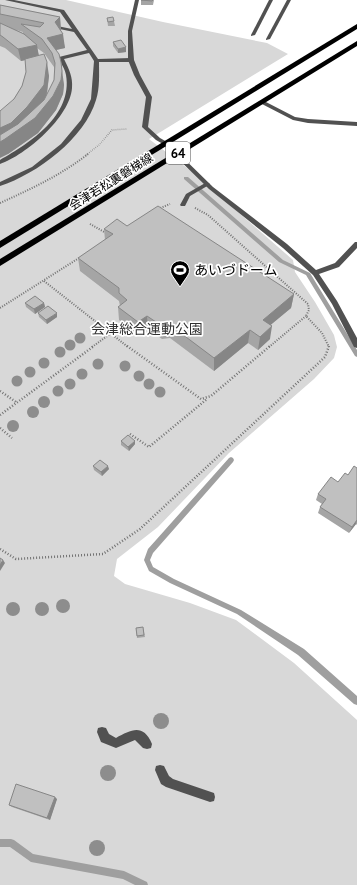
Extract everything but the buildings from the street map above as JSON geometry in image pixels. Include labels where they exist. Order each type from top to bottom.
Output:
[{"type":"main road","name":"会津若松裏磐梯線","points":[[0,245],[357,26]]},
{"type":"main road","name":"会津若松裏磐梯線","points":[[0,264],[357,43]]},
{"type":"street","points":[[0,184],[34,168],[63,145],[84,121],[94,99],[97,61],[62,11],[7,0]]},
{"type":"street","points":[[137,0],[130,31],[131,60],[149,97],[145,127],[177,154],[207,184],[285,246],[314,273],[335,302],[357,345]]},
{"type":"street","points":[[253,35],[271,0]]},
{"type":"street","points":[[268,39],[289,0]]},
{"type":"street","points":[[46,25],[76,31]]},
{"type":"street","points":[[0,162],[33,142],[46,130],[62,110],[68,93],[69,76],[62,58],[90,51]]},
{"type":"street","points":[[97,61],[131,60]]},
{"type":"street","points":[[262,102],[293,118],[308,121],[357,124]]},
{"type":"street","points":[[183,205],[188,195],[207,184]]},
{"type":"street","points":[[314,273],[337,265],[357,244]]},
{"type":"street","points":[[102,732],[105,738],[116,743],[128,736],[138,734],[141,735],[147,744]]},
{"type":"street","points":[[160,770],[170,783],[210,797]]},
{"type":"path","points":[[0,203],[40,185],[72,166],[99,145],[112,130],[127,129]]},
{"type":"path","points":[[130,434],[149,447],[306,316],[310,310],[308,304],[208,216],[192,207],[172,203],[155,210]]},
{"type":"path","points":[[88,222],[112,237]]},
{"type":"path","points":[[0,308],[81,257]]},
{"type":"path","points":[[44,281],[110,334],[195,396],[200,399],[211,396]]},
{"type":"path","points":[[0,549],[16,559],[103,554],[140,529],[325,357],[329,347],[322,333],[306,316]]},
{"type":"path","points":[[0,415],[110,334]]},
{"type":"path","points":[[0,391],[16,402]]},
{"type":"path","points":[[0,428],[12,438]]},
{"type":"green space","name":"会津総合運動公園","points":[[0,0],[66,0],[163,22],[267,43],[288,54],[149,139],[191,171],[293,260],[295,272],[315,302],[334,335],[337,347],[334,358],[314,379],[229,453],[158,527],[117,559],[114,576],[125,584],[190,603],[236,620],[294,663],[357,720],[357,885],[0,885]]},
{"type":"waterway","points":[[186,178],[281,261],[308,274],[357,355]]},
{"type":"waterway","points":[[231,460],[150,551],[147,560],[151,569],[172,581],[239,612],[301,652],[357,701]]},
{"type":"waterway","points":[[0,843],[11,843],[31,858],[124,875],[144,885]]},
{"type":"place","name":"あいづドーム","points":[[180,287]]}]
